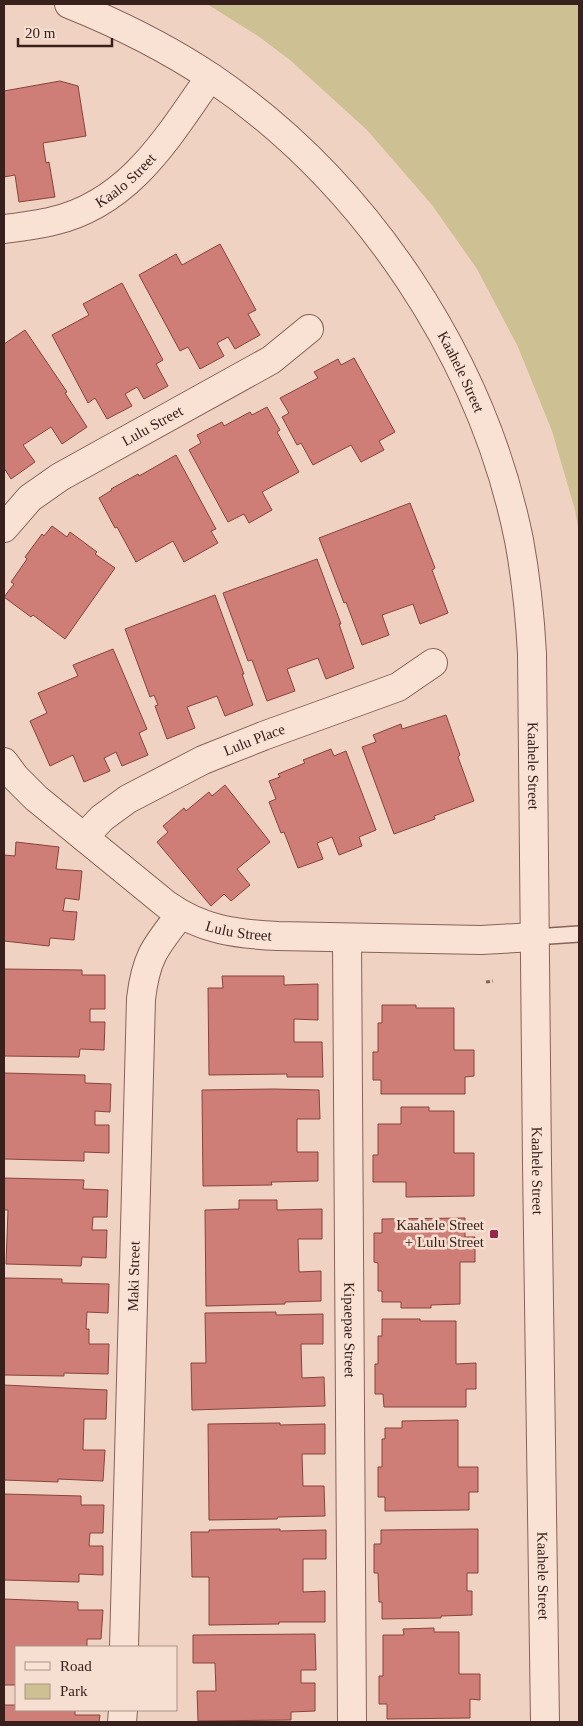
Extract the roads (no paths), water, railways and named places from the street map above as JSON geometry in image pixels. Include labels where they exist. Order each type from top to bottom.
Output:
[{"type":"street","name":"Kaahele Street","points":[[69,4],[140,35],[210,77],[260,115],[296,147],[337,188],[374,232],[438,326],[465,378],[488,432],[505,486],[519,539],[528,598],[532,654],[545,1722]]},
{"type":"street","name":"Kaalo Street","points":[[4,229],[62,218],[98,203],[122,188],[160,148],[210,77]]},
{"type":"street","name":"Lulu Street","points":[[4,528],[30,498],[60,477],[271,360],[309,330]]},
{"type":"street","name":"Lulu Place","points":[[84,837],[102,818],[128,799],[203,760],[398,687],[433,663]]},
{"type":"street","name":"Lulu Street","points":[[4,762],[15,777],[36,798],[180,915],[202,925],[248,935],[481,940],[534,937]]},
{"type":"street","name":"Maki Street","points":[[124,1646],[140,999],[148,962],[155,947],[180,915]]},
{"type":"street","name":"Kipaepae Street","points":[[347,938],[352,1722]]},
{"type":"lane","points":[[534,937],[579,934]]},
{"type":"place","name":"Kaahele Street + Lulu Street","points":[[494,1234]]}]
